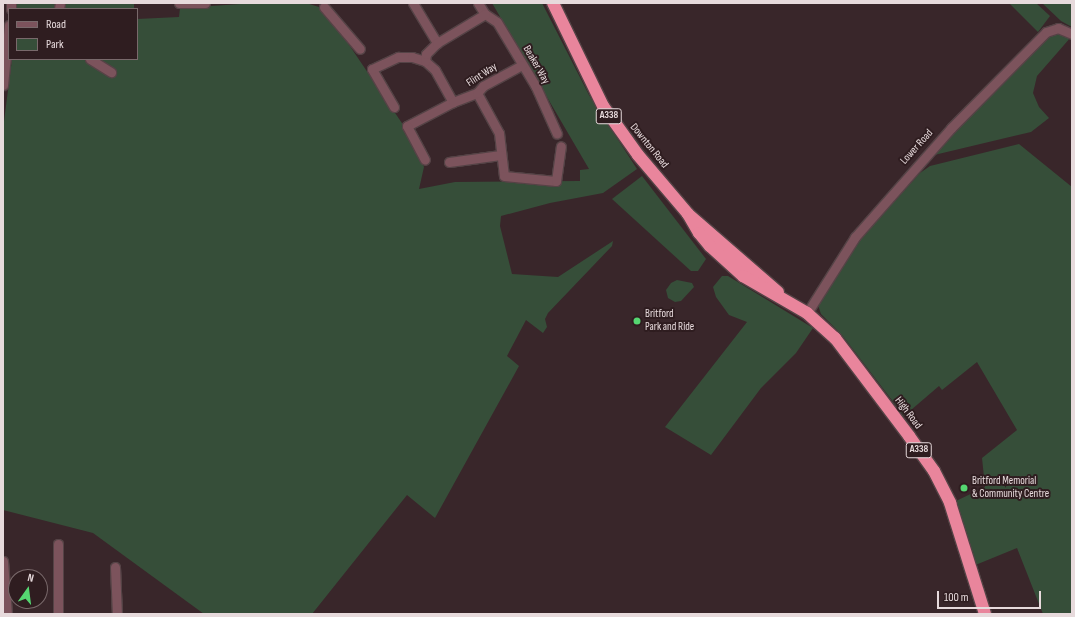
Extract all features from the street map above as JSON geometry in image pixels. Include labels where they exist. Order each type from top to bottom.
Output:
[{"type":"highway","name":"Downton Road","points":[[553,3],[588,78],[611,119],[638,155],[688,214],[793,305],[807,314]]},
{"type":"highway","name":"High Road","points":[[807,314],[843,348],[934,471],[956,521],[985,614]]},
{"type":"street","points":[[179,3],[205,3]]},
{"type":"street","points":[[413,3],[437,43]]},
{"type":"street","name":"Beaker Way","points":[[478,3],[485,14],[497,22],[536,87],[557,134]]},
{"type":"street","points":[[324,4],[360,49]]},
{"type":"street","points":[[424,61],[426,54],[437,43],[485,14]]},
{"type":"street","name":"Lower Road","points":[[807,314],[855,237],[951,128],[1046,32],[1058,28],[1072,34]]},
{"type":"street","points":[[3,85],[8,35]]},
{"type":"street","points":[[394,107],[373,67],[398,57],[412,57],[424,61],[435,70],[453,102]]},
{"type":"street","points":[[92,60],[109,70]]},
{"type":"street","name":"Flint Way","points":[[407,126],[453,102],[477,93],[483,86],[522,64]]},
{"type":"street","points":[[477,93],[499,133],[504,176],[556,181],[561,146]]},
{"type":"street","points":[[401,118],[407,126],[425,160]]},
{"type":"street","points":[[449,162],[501,155]]},
{"type":"street","points":[[58,544],[58,614]]},
{"type":"street","points":[[3,561],[7,614]]},
{"type":"street","points":[[116,567],[117,614]]},
{"type":"green space","points":[[17,3],[134,3],[134,8],[17,8]]},
{"type":"green space","points":[[257,3],[306,3],[319,7],[337,27],[414,141],[424,167],[419,189],[455,182],[580,181],[580,170],[589,169],[492,3],[542,3],[589,95],[637,169],[603,193],[550,203],[501,216],[500,226],[512,274],[558,277],[613,241],[612,246],[548,313],[545,319],[547,327],[543,333],[526,320],[507,356],[519,366],[435,518],[407,495],[312,614],[204,614],[93,533],[3,510],[3,129],[12,60],[138,60],[138,19],[179,17],[180,8]]},
{"type":"green space","points":[[1009,3],[1036,3],[1050,16],[1038,32]]},
{"type":"green space","points":[[1042,3],[1072,3],[1072,27],[1061,21]]},
{"type":"green space","points":[[1051,33],[1071,37],[1037,76],[1033,93],[1039,107],[1049,118],[1031,132],[930,156]]},
{"type":"green space","points":[[1019,144],[1072,187],[1072,614],[1043,614],[1017,548],[973,566],[956,501],[985,487],[982,458],[1017,430],[977,362],[942,390],[939,386],[904,416],[842,335],[821,314],[818,305],[860,240],[920,173],[930,166]]},
{"type":"green space","points":[[642,176],[706,259],[698,271],[691,271],[612,199]]},
{"type":"green space","points":[[722,276],[728,276],[813,328],[796,353],[761,388],[711,455],[665,427],[747,322],[729,315],[716,297],[713,287]]},
{"type":"green space","points":[[677,280],[692,283],[694,287],[681,301],[675,302],[668,298],[666,290],[671,283]]},
{"type":"place","name":"Britford Park and Ride","points":[[637,321]]},
{"type":"place","name":"Britford Memorial & Community Centre","points":[[964,488]]}]
